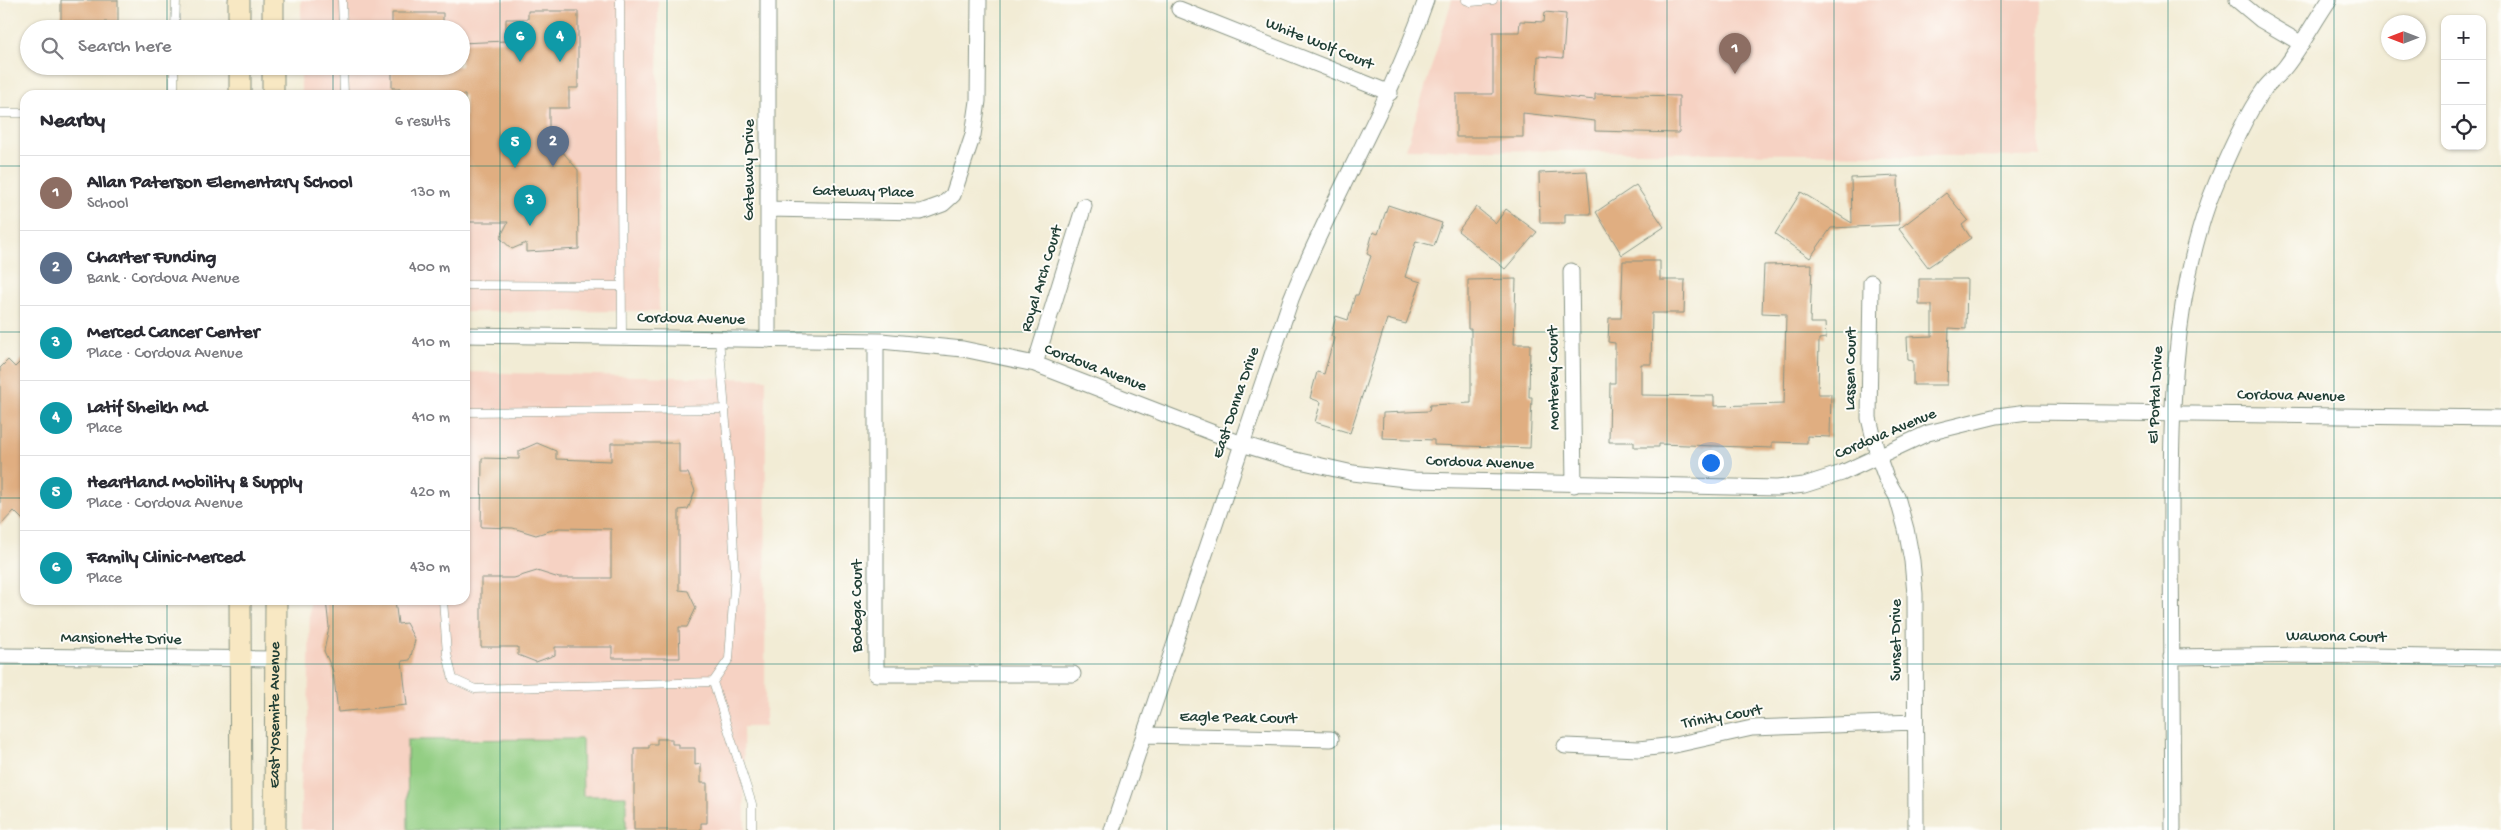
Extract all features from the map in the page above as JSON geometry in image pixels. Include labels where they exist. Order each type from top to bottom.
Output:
[{"type":"main road","points":[[239,0],[239,20]]},
{"type":"main road","points":[[273,0],[273,20]]},
{"type":"main road","points":[[240,75],[240,90]]},
{"type":"main road","points":[[273,75],[273,90]]},
{"type":"main road","points":[[240,605],[241,830]]},
{"type":"main road","name":"East Yosemite Avenue","points":[[275,830],[276,605]]},
{"type":"street","name":"Gateway Drive","points":[[768,0],[768,340]]},
{"type":"street","name":"Gateway Place","points":[[768,210],[921,212],[943,204],[953,194],[973,135],[977,110],[979,0]]},
{"type":"street","name":"East Donna Drive","points":[[1112,830],[1242,444],[1308,258],[1326,217],[1390,93],[1409,49],[1426,0]]},
{"type":"street","points":[[2237,0],[2262,20],[2302,44]]},
{"type":"street","name":"El Portal Drive","points":[[2173,830],[2171,413],[2178,336],[2187,284],[2197,239],[2210,200],[2244,124],[2265,88],[2284,68],[2302,44],[2329,0]]},
{"type":"street","name":"White Wolf Court","points":[[1178,9],[1390,93]]},
{"type":"street","name":"Royal Arch Court","points":[[1035,364],[1084,206]]},
{"type":"street","name":"Monterey Court","points":[[1571,271],[1574,485]]},
{"type":"street","name":"Lassen Court","points":[[1871,282],[1869,418],[1878,456]]},
{"type":"street","name":"Cordova Avenue","points":[[470,335],[876,341],[963,350],[1035,364],[1242,444],[1291,459],[1352,473],[1414,480],[1777,488],[1804,485],[1842,473],[1928,434],[1997,416],[2060,411],[2501,418]]},
{"type":"street","name":"Bodega Court","points":[[876,341],[876,674],[1073,674]]},
{"type":"street","name":"Sunset Drive","points":[[1878,456],[1897,497],[1912,561],[1915,594],[1916,830]]},
{"type":"street","name":"Wawona Court","points":[[2171,657],[2304,655],[2501,658]]},
{"type":"street","name":"Mansionette Drive","points":[[0,656],[276,659]]},
{"type":"street","name":"Trinity Court","points":[[1566,746],[1639,749],[1675,745],[1752,728],[1915,722]]},
{"type":"street","name":"Eagle Peak Court","points":[[1144,735],[1331,738]]},
{"type":"lane","points":[[175,20],[176,0]]},
{"type":"lane","points":[[342,0],[343,20]]},
{"type":"lane","points":[[620,0],[622,337]]},
{"type":"lane","points":[[1466,0],[1471,2],[1493,0]]},
{"type":"lane","points":[[174,75],[174,90]]},
{"type":"lane","points":[[343,75],[344,90]]},
{"type":"lane","points":[[0,113],[20,113]]},
{"type":"lane","points":[[470,285],[622,286]]},
{"type":"lane","points":[[713,682],[729,659],[735,574],[719,338]]},
{"type":"lane","points":[[470,412],[725,409]]},
{"type":"lane","points":[[443,605],[447,654],[453,679],[475,689],[713,682]]},
{"type":"lane","points":[[713,682],[752,804],[752,830]]},
{"type":"shaded area","points":[[301,0],[658,0],[659,311],[470,312],[470,90],[301,90],[301,75],[470,75],[470,20],[301,20]]},
{"type":"shaded area","points":[[1452,0],[2041,0],[2040,157],[1406,149]]},
{"type":"shaded area","points":[[470,372],[766,379],[765,727],[743,727],[745,830],[301,830],[301,766],[308,728],[310,605],[470,605]]},
{"type":"green space","points":[[582,739],[583,796],[626,796],[626,830],[408,830],[407,740]]},
{"type":"building","points":[[61,0],[118,0],[118,20],[61,20]]},
{"type":"building","points":[[528,11],[578,11],[578,88],[569,88],[569,108],[549,108],[549,145],[556,144],[578,170],[579,249],[526,252],[526,243],[512,249],[500,238],[508,222],[470,222],[470,90],[400,90],[400,88],[392,88],[392,75],[470,75],[470,43],[506,41],[506,19],[528,19]]},
{"type":"building","points":[[1545,12],[1566,14],[1563,58],[1538,56],[1536,94],[1595,100],[1595,94],[1679,96],[1679,133],[1595,131],[1595,121],[1523,113],[1523,137],[1456,137],[1456,94],[1493,94],[1493,32],[1519,32],[1520,21],[1544,22]]},
{"type":"building","points":[[392,13],[443,13],[443,20],[392,20]]},
{"type":"building","points":[[1587,171],[1591,214],[1565,214],[1565,223],[1540,223],[1539,173]]},
{"type":"building","points":[[1898,176],[1899,225],[1831,228],[1810,258],[1775,234],[1801,192],[1852,223],[1851,178]]},
{"type":"building","points":[[1636,185],[1664,227],[1622,255],[1596,212]]},
{"type":"building","points":[[1946,193],[1968,220],[1962,225],[1971,238],[1928,267],[1899,229]]},
{"type":"building","points":[[1388,205],[1442,223],[1434,246],[1416,241],[1405,277],[1421,282],[1406,324],[1387,319],[1350,433],[1315,422],[1321,402],[1310,398],[1317,372],[1324,374],[1334,338],[1331,336],[1336,316],[1348,320],[1355,295],[1358,295],[1371,256],[1367,254],[1373,232],[1378,234]]},
{"type":"building","points":[[1476,207],[1496,223],[1506,209],[1537,232],[1505,269],[1458,231]]},
{"type":"building","points":[[1623,261],[1660,261],[1660,280],[1685,280],[1684,313],[1652,313],[1651,364],[1641,364],[1641,395],[1714,396],[1714,406],[1784,404],[1786,314],[1762,313],[1764,265],[1812,264],[1810,323],[1825,323],[1826,338],[1819,339],[1818,394],[1831,394],[1830,437],[1807,436],[1807,443],[1772,442],[1772,448],[1659,444],[1659,447],[1634,447],[1634,442],[1609,442],[1610,383],[1615,383],[1615,343],[1608,342],[1609,318],[1621,318]]},
{"type":"building","points":[[1516,279],[1514,344],[1530,344],[1529,397],[1532,397],[1530,448],[1434,445],[1434,440],[1382,438],[1383,413],[1429,411],[1430,405],[1471,403],[1471,329],[1468,329],[1468,280]]},
{"type":"building","points":[[1919,279],[1967,279],[1966,329],[1949,328],[1947,385],[1913,385],[1913,361],[1908,360],[1907,337],[1932,336],[1932,305],[1919,305]]},
{"type":"building","points":[[8,360],[15,367],[20,362],[20,517],[14,511],[0,526],[0,368]]},
{"type":"building","points":[[537,443],[556,451],[556,459],[611,461],[611,443],[679,443],[679,473],[688,473],[695,491],[688,509],[679,510],[679,590],[688,591],[696,608],[687,627],[679,627],[680,658],[612,658],[612,647],[555,647],[555,655],[536,662],[518,655],[518,647],[481,647],[481,578],[514,578],[537,571],[559,578],[611,578],[611,529],[559,528],[536,535],[513,528],[481,527],[482,458],[519,459],[519,451]]},
{"type":"building","points":[[327,605],[396,605],[398,624],[406,623],[415,640],[410,660],[402,661],[407,705],[338,712],[333,671],[324,651],[329,627]]},
{"type":"building","points":[[657,739],[672,739],[672,744],[678,744],[678,748],[695,748],[695,765],[701,764],[701,783],[707,783],[707,823],[701,823],[701,830],[634,830],[634,748],[649,748],[649,744],[657,744]]},
{"type":"place","name":"Family Clinic-Merced","points":[[520,62]]},
{"type":"place","name":"Latif Sheikh Md","points":[[560,62]]},
{"type":"place","name":"Allan Paterson Elementary School","points":[[1735,74]]},
{"type":"place","name":"Charter Funding","points":[[553,167]]},
{"type":"place","name":"Heartland Mobility & Supply","points":[[515,168]]},
{"type":"place","name":"Merced Cancer Center","points":[[530,226]]}]
